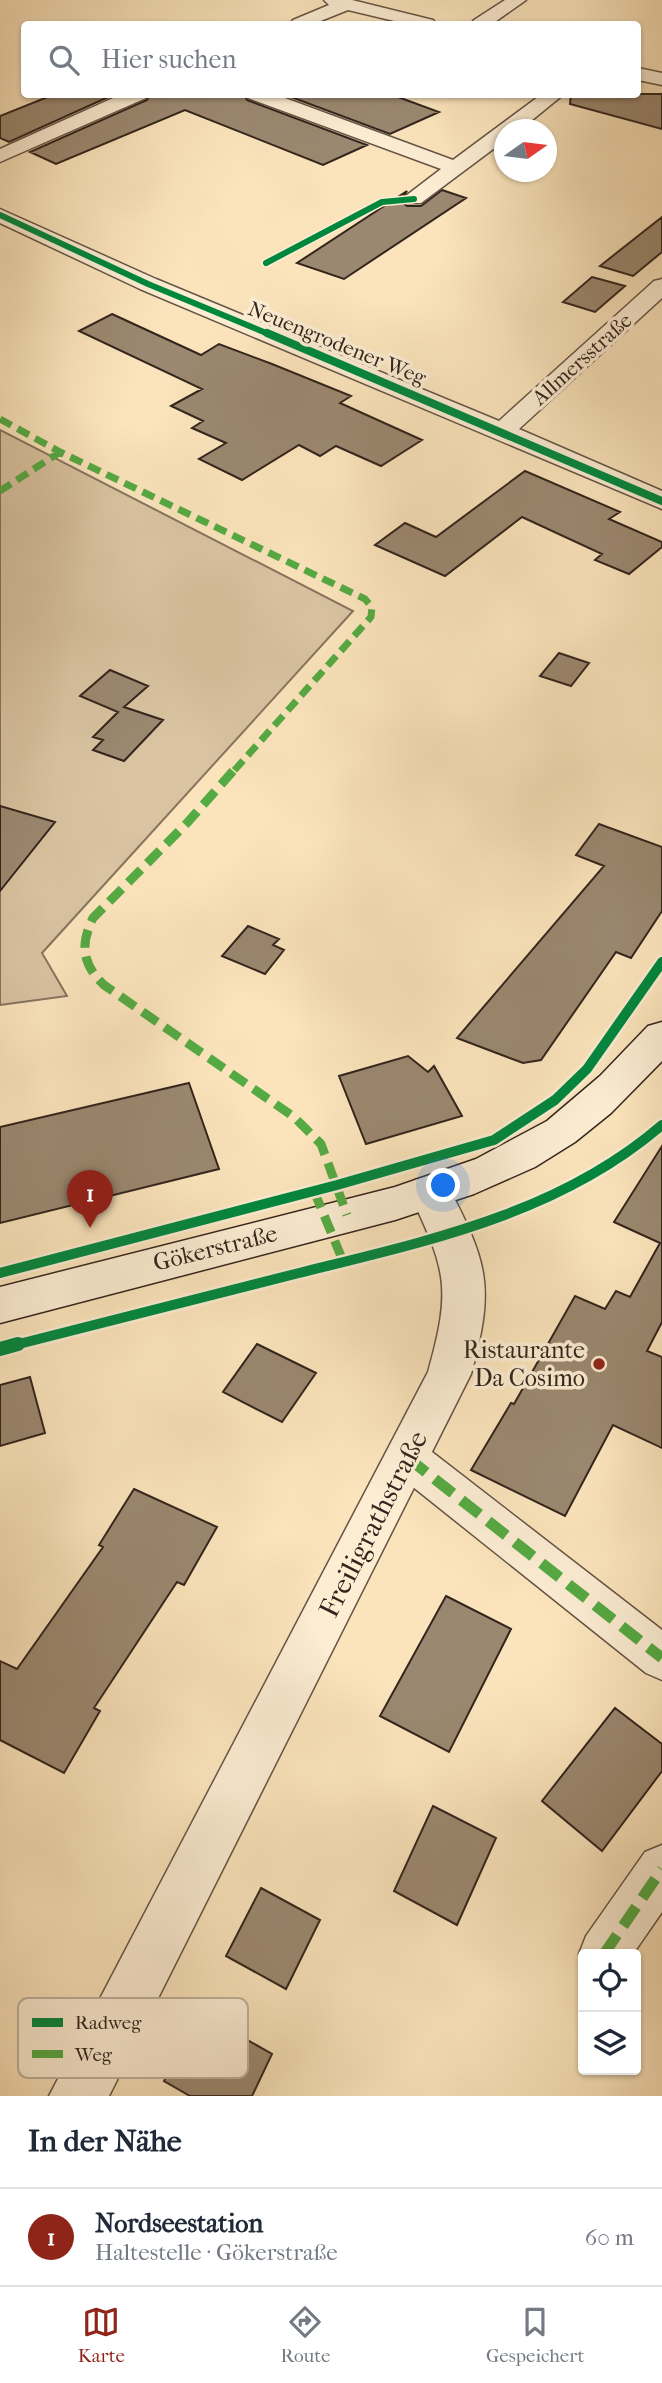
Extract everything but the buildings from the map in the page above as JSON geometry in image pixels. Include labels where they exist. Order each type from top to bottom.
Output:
[{"type":"street","points":[[485,21],[517,0]]},
{"type":"street","points":[[305,21],[340,2],[415,21]]},
{"type":"street","points":[[641,75],[662,79]]},
{"type":"street","points":[[0,156],[130,98]]},
{"type":"street","points":[[267,98],[453,167]]},
{"type":"street","points":[[522,119],[550,98]]},
{"type":"street","points":[[414,199],[453,167],[494,139]]},
{"type":"street","name":"Neuengrodener Weg","points":[[0,215],[275,339],[502,431],[662,501]]},
{"type":"street","name":"Allmersstraße","points":[[502,431],[662,286]]},
{"type":"street","points":[[430,1192],[523,1156],[570,1126],[610,1093],[662,1036]]},
{"type":"street","name":"Gökerstraße","points":[[0,1305],[430,1192]]},
{"type":"street","name":"Freiligrathstraße","points":[[129,1998],[449,1374],[463,1324],[465,1283],[450,1235],[430,1192]]},
{"type":"street","points":[[408,1458],[662,1658]]},
{"type":"street","points":[[607,1949],[662,1869]]},
{"type":"street","name":"Freiligrathstraße","points":[[78,2096],[87,2078]]},
{"type":"shaded area","points":[[0,430],[353,611],[42,953],[67,996],[0,1005]]},
{"type":"marked path","points":[[0,419],[60,452],[365,599],[372,607],[371,617],[187,823],[93,918],[83,946],[86,962],[104,985],[294,1117],[321,1144],[347,1215]]},
{"type":"marked path","points":[[0,491],[60,452]]},
{"type":"marked path","points":[[314,1191],[343,1261]]},
{"type":"marked path","points":[[408,1458],[662,1658]]},
{"type":"marked path","points":[[607,1949],[662,1869]]},
{"type":"cycle path","points":[[266,263],[382,202],[414,199]]},
{"type":"cycle path","points":[[0,215],[148,284],[502,431],[662,501]]},
{"type":"cycle path","points":[[0,1273],[337,1185],[494,1140],[555,1100],[587,1069],[662,962]]},
{"type":"cycle path","points":[[0,1349],[450,1235],[535,1204],[589,1178],[639,1145],[662,1125]]},
{"type":"place","name":"Nordseestation","points":[[90,1228]]},
{"type":"place","name":"Ristaurante Da Cosimo","points":[[599,1364]]}]
